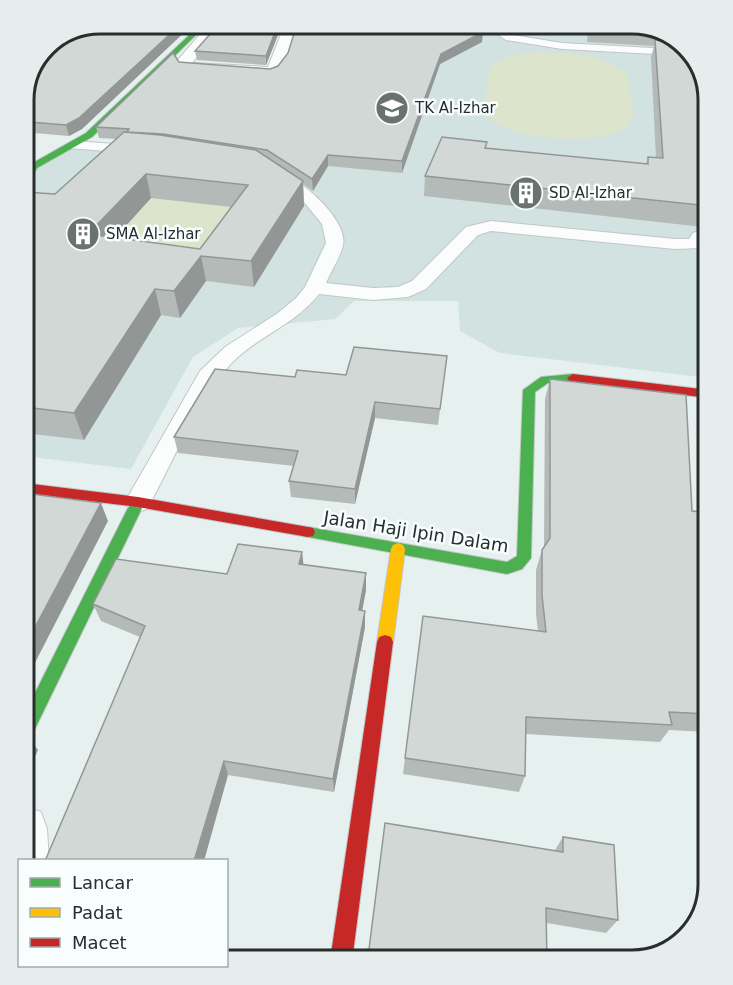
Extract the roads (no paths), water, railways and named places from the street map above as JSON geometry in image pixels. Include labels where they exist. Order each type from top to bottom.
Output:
[{"type":"street","points":[[35,165],[74,145],[98,127],[201,35]]},
{"type":"street","points":[[204,35],[184,62],[186,67],[271,72],[288,35]]},
{"type":"street","name":"Jalan Haji Ipin Dalam","points":[[35,489],[138,502],[507,568],[517,565],[524,558],[530,390],[535,385],[545,380],[571,378],[698,393]]},
{"type":"street","points":[[35,711],[138,502]]},
{"type":"street","points":[[343,950],[398,549]]},
{"type":"lane","points":[[505,35],[510,38],[562,46],[678,53]]},
{"type":"lane","points":[[74,145],[153,151]]},
{"type":"lane","points":[[138,502],[202,386],[219,363],[232,351],[294,310],[314,288],[335,243],[330,223],[300,191],[263,167]]},
{"type":"lane","points":[[314,288],[373,294],[401,293],[419,285],[472,231],[491,226],[598,238],[684,244],[694,244],[698,238]]},
{"type":"place","name":"TK Al-Izhar","points":[[392,108]]},
{"type":"place","name":"SD Al-Izhar","points":[[526,193]]},
{"type":"place","name":"SMA Al-Izhar","points":[[83,234]]}]
